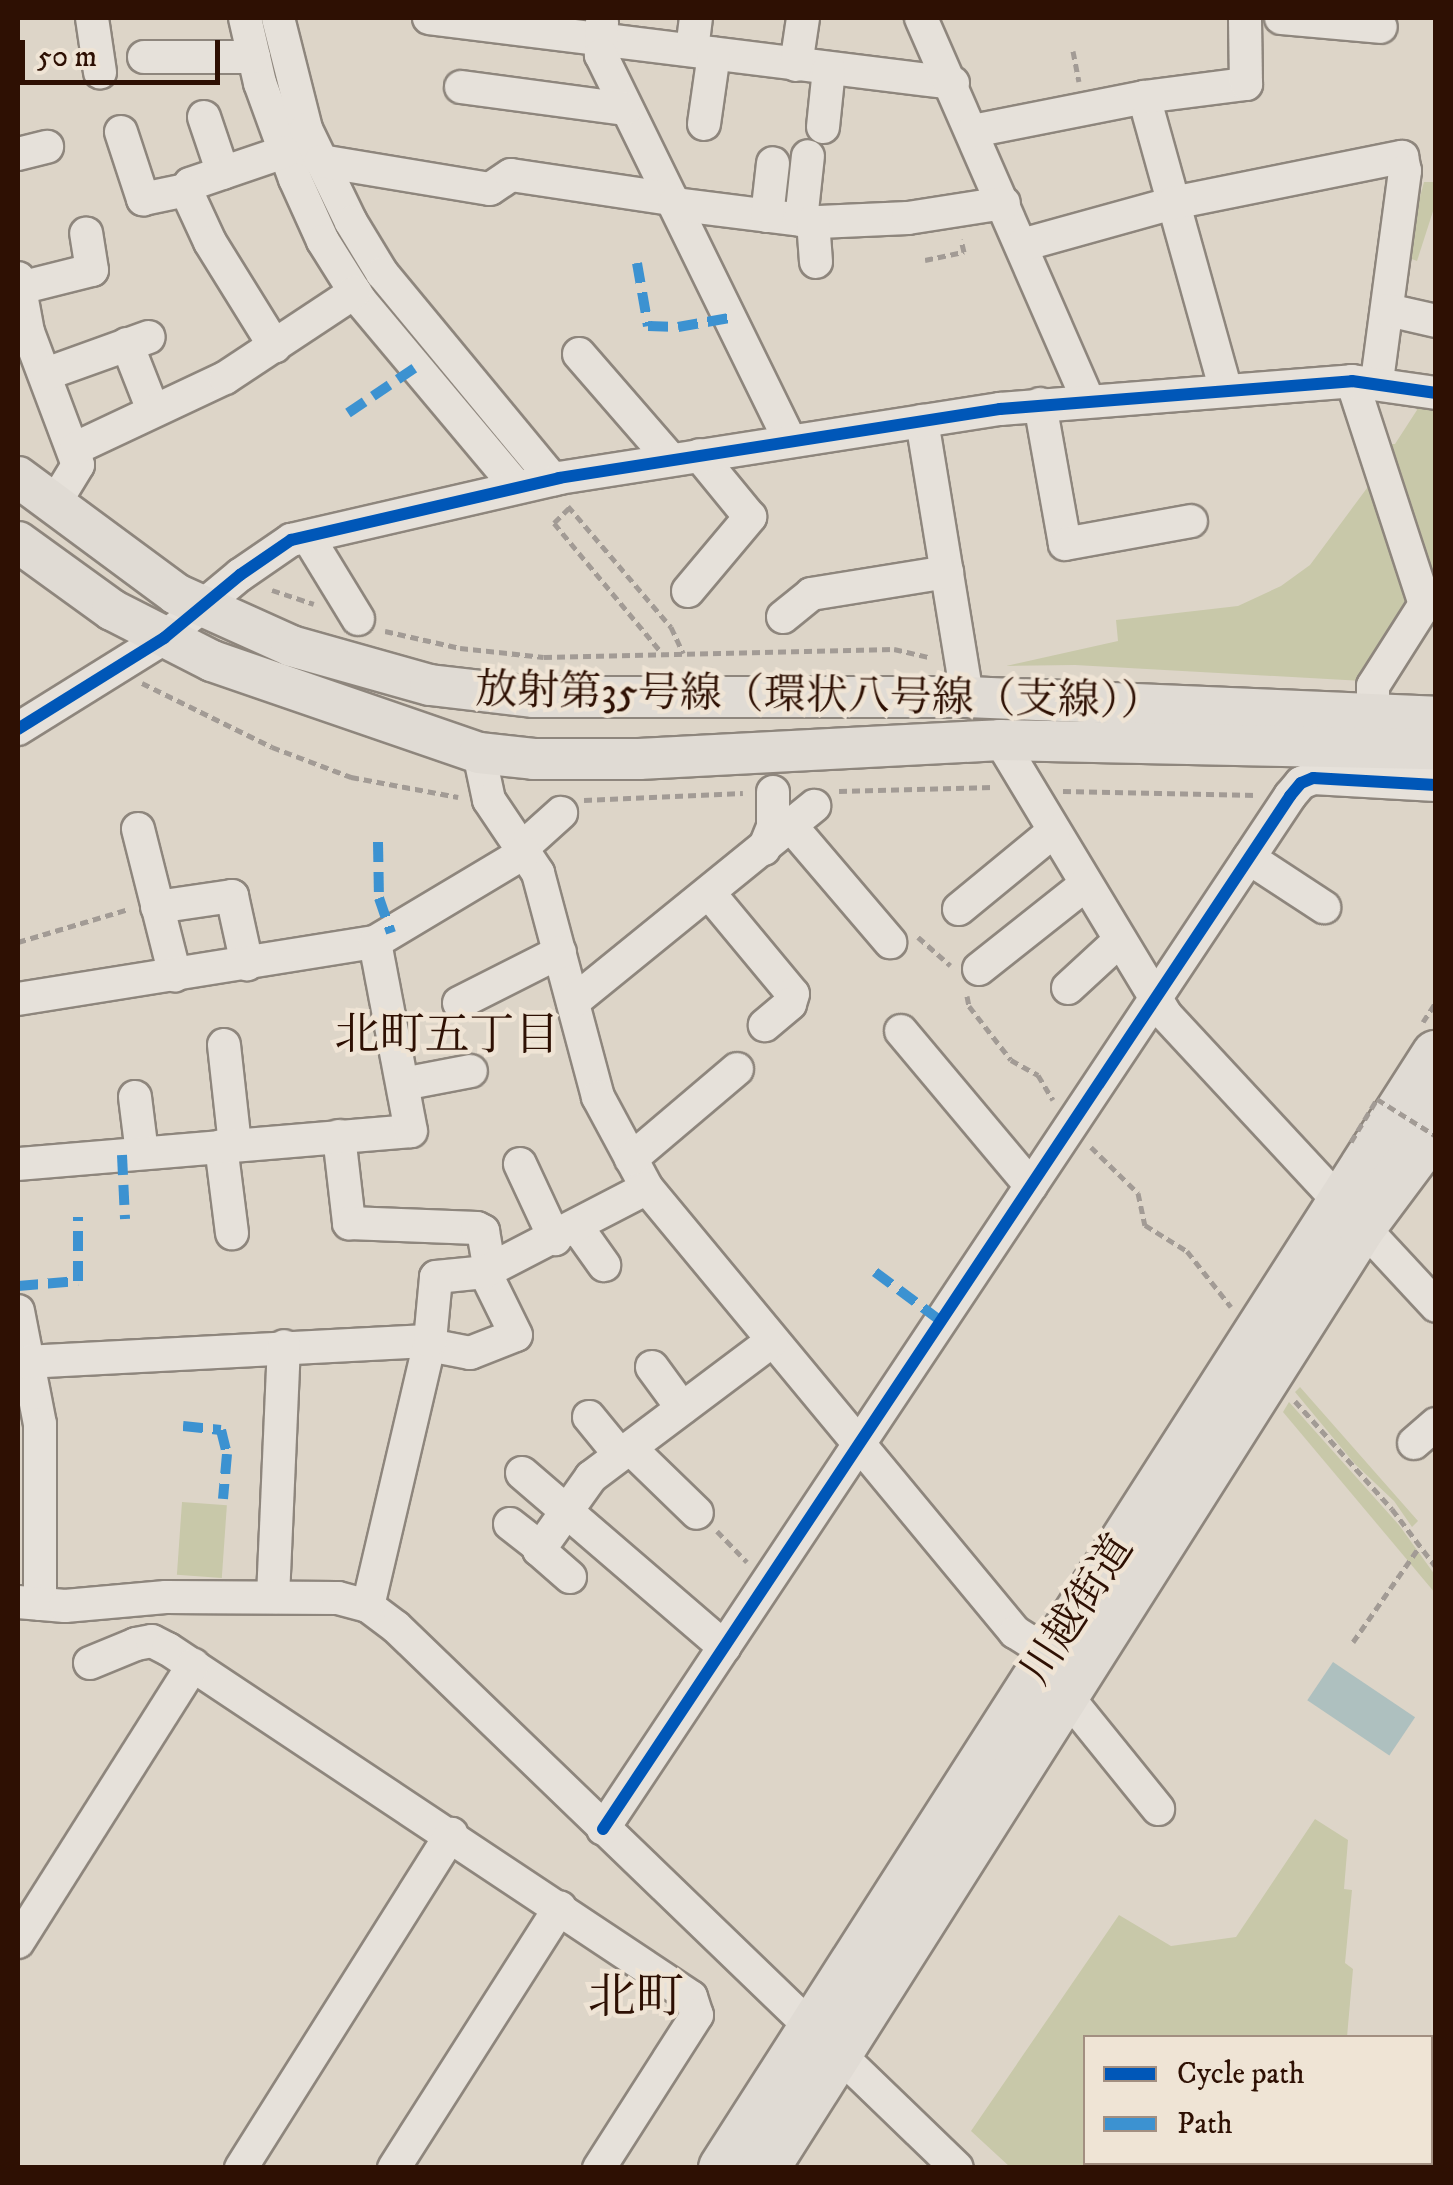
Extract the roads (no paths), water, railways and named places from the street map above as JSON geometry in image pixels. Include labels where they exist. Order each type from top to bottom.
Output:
[{"type":"highway","name":"川越街道","points":[[723,2168],[824,2040],[1351,1213],[1436,1055]]},
{"type":"highway","name":"川越街道","points":[[1351,1213],[1436,1128]]},
{"type":"highway","name":"川越街道","points":[[765,2168],[824,2040]]},
{"type":"main road","name":"放射第35号線（環状八号線（支線））","points":[[18,477],[133,566],[252,632],[358,668],[488,694],[721,700],[967,696],[1436,717]]},
{"type":"main road","name":"放射第35号線（環状八号線（支線））","points":[[18,542],[112,610],[164,638],[325,704],[480,754],[534,759],[639,759],[1000,740],[1436,749]]},
{"type":"street","points":[[92,18],[100,72]]},
{"type":"street","points":[[245,18],[284,152],[324,241],[355,292],[546,489]]},
{"type":"street","points":[[278,18],[306,129],[382,273],[546,489]]},
{"type":"street","points":[[429,18],[601,28],[703,52],[953,83]]},
{"type":"street","points":[[696,18],[703,52],[704,124]]},
{"type":"street","points":[[803,18],[812,67],[816,142],[807,220],[816,262]]},
{"type":"street","points":[[921,18],[953,83],[1088,400]]},
{"type":"street","points":[[973,130],[1144,97],[1246,84],[1245,18]]},
{"type":"street","points":[[1282,18],[1381,27]]},
{"type":"street","points":[[601,28],[600,55],[790,441]]},
{"type":"street","points":[[144,56],[254,58]]},
{"type":"street","points":[[461,87],[626,109]]},
{"type":"street","points":[[1144,97],[1226,390]]},
{"type":"street","points":[[204,117],[223,173]]},
{"type":"street","points":[[121,132],[140,198],[186,190],[284,152]]},
{"type":"street","points":[[1022,245],[1173,203],[1402,157],[1405,171],[1388,310],[1365,382],[1425,604],[1373,686],[1373,715]]},
{"type":"street","points":[[321,160],[490,189],[511,175],[673,202],[721,196],[767,216],[807,220],[908,218],[1004,203]]},
{"type":"street","points":[[767,216],[773,163]]},
{"type":"street","points":[[186,190],[210,242],[274,346]]},
{"type":"street","points":[[53,506],[78,465],[76,448],[28,332],[18,283],[92,270],[86,233]]},
{"type":"street","points":[[76,448],[218,381],[355,292]]},
{"type":"street","points":[[1388,310],[1436,321]]},
{"type":"street","points":[[46,374],[138,340],[154,410]]},
{"type":"street","points":[[580,354],[750,517],[688,592]]},
{"type":"street","points":[[18,729],[164,638],[278,549],[308,537],[685,458],[1040,404],[1365,382],[1436,393]]},
{"type":"street","points":[[1040,404],[1065,544],[1190,521]]},
{"type":"street","points":[[922,420],[967,696]]},
{"type":"street","points":[[308,537],[358,620]]},
{"type":"street","points":[[783,618],[811,594],[947,572]]},
{"type":"street","points":[[1000,740],[1166,1015],[1436,1306]]},
{"type":"street","points":[[480,754],[489,800],[538,873],[598,1096],[648,1188],[1014,1632],[1058,1674],[1158,1809]]},
{"type":"street","points":[[603,1829],[1290,796],[1301,783],[1313,778],[1436,785]]},
{"type":"street","points":[[764,850],[774,827],[773,792]]},
{"type":"street","points":[[18,999],[376,942],[522,851],[561,813]]},
{"type":"street","points":[[574,1002],[803,816],[898,937]]},
{"type":"street","points":[[138,829],[175,975]]},
{"type":"street","points":[[959,910],[1054,831]]},
{"type":"street","points":[[1249,858],[1324,908]]},
{"type":"street","points":[[965,972],[1085,884]]},
{"type":"street","points":[[708,893],[793,994],[790,1004],[765,1026]]},
{"type":"street","points":[[157,904],[232,896],[247,964]]},
{"type":"street","points":[[18,1164],[411,1131],[376,942]]},
{"type":"street","points":[[1068,988],[1119,942]]},
{"type":"street","points":[[459,1002],[560,952]]},
{"type":"street","points":[[900,1031],[1031,1186]]},
{"type":"street","points":[[224,1045],[232,1233]]},
{"type":"street","points":[[631,1159],[738,1069]]},
{"type":"street","points":[[404,1084],[471,1070]]},
{"type":"street","points":[[135,1097],[142,1153]]},
{"type":"street","points":[[28,1362],[284,1346],[430,1343],[470,1353],[516,1335],[487,1270],[480,1229],[349,1223],[339,1136]]},
{"type":"street","points":[[520,1164],[566,1233],[604,1265]]},
{"type":"street","points":[[368,1606],[430,1343],[436,1278],[487,1270],[648,1188]]},
{"type":"street","points":[[18,1311],[28,1362],[27,1406],[40,1424],[29,1603],[273,1597],[338,1598],[368,1606],[396,1627],[957,2168]]},
{"type":"street","points":[[570,1577],[540,1554],[541,1548],[591,1476],[772,1340]]},
{"type":"street","points":[[273,1597],[284,1346]]},
{"type":"street","points":[[652,1368],[682,1408]]},
{"type":"street","points":[[589,1416],[698,1513]]},
{"type":"street","points":[[522,1473],[724,1646]]},
{"type":"street","points":[[510,1524],[541,1548]]},
{"type":"street","points":[[90,1662],[152,1641],[451,1834],[692,1997],[698,2006],[696,2015],[599,2168]]},
{"type":"street","points":[[18,1942],[193,1665]]},
{"type":"street","points":[[242,2168],[451,1834]]},
{"type":"street","points":[[394,2168],[560,1907]]},
{"type":"district","name":"北町五丁目","points":[[447,1037]]},
{"type":"district","name":"北町","points":[[636,1999]]}]
